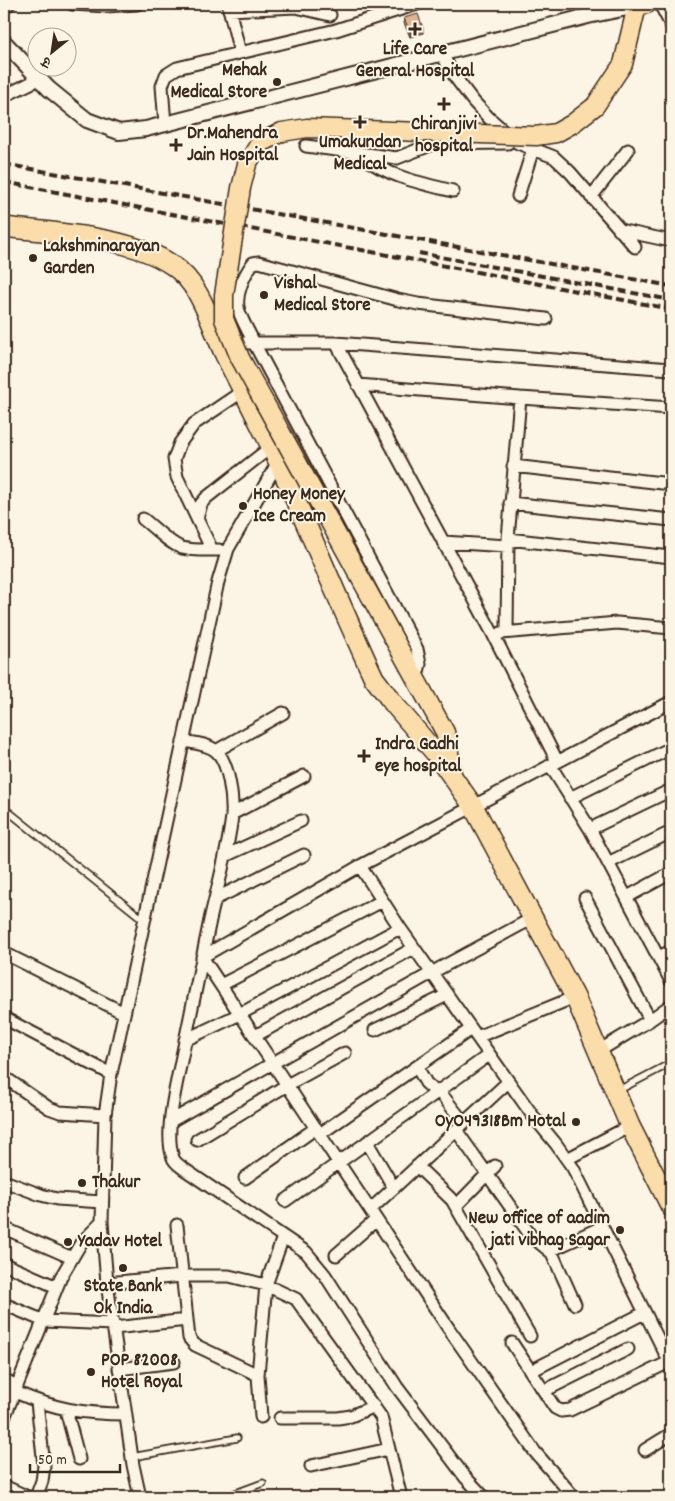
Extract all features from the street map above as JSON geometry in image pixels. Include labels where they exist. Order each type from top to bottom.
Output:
[{"type":"highway","points":[[4,227],[97,239],[127,245],[172,264],[188,278],[199,294],[219,342],[274,455],[374,678],[392,703],[417,730],[452,774],[473,806],[575,997],[630,1126],[671,1207]]},
{"type":"main road","points":[[452,774],[445,732],[240,358],[224,319],[224,295],[241,188],[247,164],[260,143],[282,132],[307,128],[536,136],[556,133],[572,124],[595,106],[623,64],[642,5]]},
{"type":"street","points":[[4,7],[9,4]]},
{"type":"street","points":[[72,4],[106,6],[137,4]]},
{"type":"street","points":[[165,124],[162,86],[166,75],[177,68],[336,30],[417,4]]},
{"type":"street","points":[[660,4],[671,25]]},
{"type":"street","points":[[5,46],[49,89],[87,120],[119,132],[146,129],[441,53],[588,10],[642,5]]},
{"type":"street","points":[[240,53],[229,7],[296,6],[327,9],[336,30]]},
{"type":"street","points":[[441,53],[472,101],[518,143],[554,157],[570,172],[634,247]]},
{"type":"street","points":[[4,96],[39,79]]},
{"type":"street","points":[[306,146],[397,158],[433,144],[518,143]]},
{"type":"street","points":[[518,196],[532,149]]},
{"type":"street","points":[[591,196],[628,150]]},
{"type":"street","points":[[360,154],[386,172],[403,179],[453,191]]},
{"type":"street","points":[[619,230],[671,241]]},
{"type":"street","points":[[416,680],[420,664],[417,649],[238,310],[238,297],[247,271],[253,263],[259,262],[418,304],[546,319]]},
{"type":"street","points":[[219,342],[336,343],[671,370]]},
{"type":"street","points":[[336,343],[493,634],[570,798],[590,829],[671,981]]},
{"type":"street","points":[[358,385],[671,408]]},
{"type":"street","points":[[212,550],[177,477],[174,459],[180,442],[194,424],[243,391]]},
{"type":"street","points":[[507,631],[510,504],[520,398]]},
{"type":"street","points":[[197,519],[201,504],[206,498],[274,455]]},
{"type":"street","points":[[140,1497],[132,1457],[107,1283],[102,1222],[105,1115],[111,1074],[218,582],[228,550],[274,455]]},
{"type":"street","points":[[513,466],[671,484]]},
{"type":"street","points":[[510,504],[671,520]]},
{"type":"street","points":[[143,519],[181,548],[228,550]]},
{"type":"street","points":[[443,542],[508,542],[671,557]]},
{"type":"street","points":[[493,634],[507,631],[616,623],[671,628]]},
{"type":"street","points":[[202,957],[360,866],[671,702]]},
{"type":"street","points":[[216,751],[283,713]]},
{"type":"street","points":[[183,741],[208,747],[216,751],[228,775],[232,814],[225,856],[202,957],[173,1103],[171,1146],[174,1160],[184,1169],[306,1252],[325,1275],[397,1387],[465,1477],[484,1497]]},
{"type":"street","points":[[570,798],[671,748]]},
{"type":"street","points":[[232,814],[304,776]]},
{"type":"street","points":[[590,829],[671,790]]},
{"type":"street","points":[[225,856],[301,821]]},
{"type":"street","points":[[608,862],[671,832]]},
{"type":"street","points":[[215,899],[304,856]]},
{"type":"street","points":[[360,866],[400,928],[508,1082],[573,1168],[670,1363],[570,1410],[561,1411],[556,1408],[512,1343]]},
{"type":"street","points":[[627,897],[671,873]]},
{"type":"street","points":[[585,898],[650,1020]]},
{"type":"street","points":[[221,985],[382,901]]},
{"type":"street","points":[[171,1121],[533,918]]},
{"type":"street","points":[[185,1040],[240,1014],[400,928]]},
{"type":"street","points":[[255,1036],[414,948]]},
{"type":"street","points":[[659,958],[671,951]]},
{"type":"street","points":[[4,954],[124,1013]]},
{"type":"street","points":[[202,957],[449,1329],[535,1452],[574,1497]]},
{"type":"street","points":[[375,1030],[447,995]]},
{"type":"street","points":[[245,1178],[417,1067],[474,1033],[575,997]]},
{"type":"street","points":[[597,1052],[671,1005]]},
{"type":"street","points":[[4,1018],[111,1074]]},
{"type":"street","points":[[197,1140],[287,1085],[345,1053]]},
{"type":"street","points":[[285,1201],[489,1055]]},
{"type":"street","points":[[417,1067],[426,1083],[436,1092],[439,1091],[460,1127],[491,1170],[531,1236],[552,1253],[575,1304]]},
{"type":"street","points":[[4,1077],[49,1108],[60,1112],[105,1115]]},
{"type":"street","points":[[336,1255],[373,1215],[394,1188],[508,1082]]},
{"type":"street","points":[[567,1159],[630,1126]]},
{"type":"street","points":[[367,1142],[394,1188]]},
{"type":"street","points":[[417,1166],[456,1206],[530,1336]]},
{"type":"street","points":[[456,1206],[491,1170]]},
{"type":"street","points":[[4,1181],[57,1199],[102,1202]]},
{"type":"street","points":[[4,1418],[57,1287],[81,1243],[102,1222]]},
{"type":"street","points":[[177,1225],[189,1338],[195,1345],[258,1375]]},
{"type":"street","points":[[552,1253],[554,1249],[602,1227]]},
{"type":"street","points":[[4,1228],[72,1258]]},
{"type":"street","points":[[261,1417],[258,1375],[266,1285],[283,1237]]},
{"type":"street","points":[[4,1264],[57,1287]]},
{"type":"street","points":[[107,1283],[182,1276],[228,1276],[266,1285],[296,1299],[381,1417],[401,1497]]},
{"type":"street","points":[[4,1304],[44,1321],[113,1326],[187,1320]]},
{"type":"street","points":[[531,1371],[644,1313]]},
{"type":"street","points":[[544,1391],[628,1349]]},
{"type":"street","points":[[119,1369],[174,1362]]},
{"type":"street","points":[[4,1379],[16,1390],[38,1402],[66,1410],[96,1414],[126,1414]]},
{"type":"street","points":[[36,1497],[42,1481],[44,1466],[38,1402]]},
{"type":"street","points":[[280,1418],[338,1418],[351,1416],[374,1406]]},
{"type":"street","points":[[66,1410],[79,1459]]},
{"type":"street","points":[[645,1450],[671,1434]]},
{"type":"street","points":[[311,1466],[389,1449]]},
{"type":"street","points":[[5,1491],[28,1497]]},
{"type":"lane","points":[[4,808],[144,920]]},
{"type":"lane","points":[[615,1092],[671,1063]]},
{"type":"lane","points":[[132,1457],[237,1438]]},
{"type":"lane","points":[[225,1497],[263,1483]]},
{"type":"building","points":[[418,14],[423,28],[410,32],[404,18]]},
{"type":"railway","points":[[4,164],[671,286]]},
{"type":"railway","points":[[4,182],[671,309]]},
{"type":"railway","points":[[419,253],[671,300]]},
{"type":"place","name":"Life Care General Hospital","points":[[415,29]]},
{"type":"place","name":"Mehak Medical Store","points":[[277,82]]},
{"type":"place","name":"Chiranjivi hospital","points":[[444,104]]},
{"type":"place","name":"Umakundan Medical","points":[[360,122]]},
{"type":"place","name":"Dr.Mahendra Jain Hospital","points":[[176,145]]},
{"type":"place","name":"Lakshminarayan Garden","points":[[33,258]]},
{"type":"place","name":"Vishal Medical Store","points":[[264,295]]},
{"type":"place","name":"Honey Money Ice Cream","points":[[243,506]]},
{"type":"place","name":"Indra Gadhi eye hospital","points":[[364,756]]},
{"type":"place","name":"OyO49318Bm Hotal","points":[[576,1122]]},
{"type":"place","name":"Thakur","points":[[82,1183]]},
{"type":"place","name":"New office of aadim jati vibhag Sagar","points":[[620,1230]]},
{"type":"place","name":"Yadav Hotel","points":[[68,1242]]},
{"type":"place","name":"State Bank Ok India","points":[[123,1268]]},
{"type":"place","name":"POP 82008 Hotel Royal","points":[[91,1372]]}]
